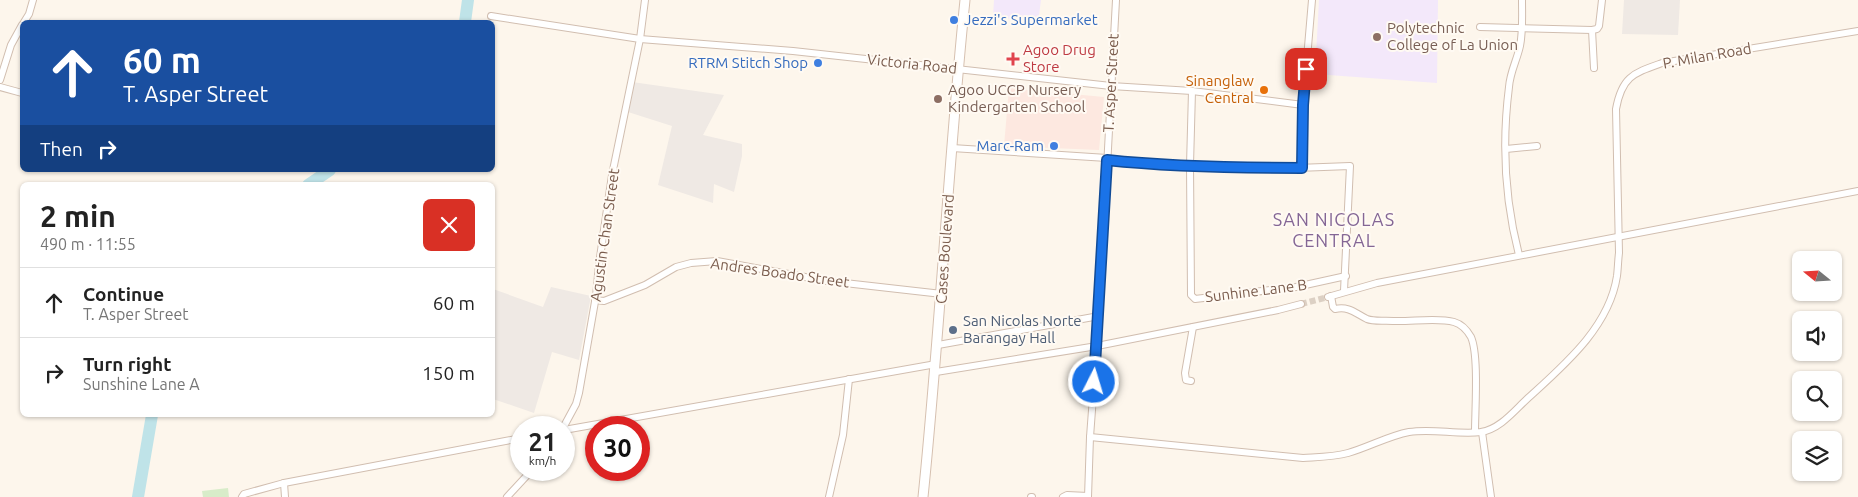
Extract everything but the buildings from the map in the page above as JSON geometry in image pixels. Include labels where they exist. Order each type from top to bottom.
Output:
[{"type":"street","points":[[25,20],[33,0]]},
{"type":"street","name":"Agustin Chan Street","points":[[570,416],[579,393],[595,300],[612,175],[640,39],[645,0]]},
{"type":"street","name":"Cases Boulevard","points":[[923,497],[938,345],[958,70],[965,0]]},
{"type":"street","name":"T. Asper Street","points":[[1088,497],[1116,0]]},
{"type":"street","points":[[1302,168],[1303,105],[1312,0]]},
{"type":"street","points":[[1519,255],[1514,236],[1506,180],[1506,150],[1508,86],[1520,46],[1522,0]]},
{"type":"street","points":[[1480,27],[1597,29],[1602,0]]},
{"type":"street","name":"Victoria Road","points":[[491,16],[640,39],[793,51],[1111,86],[1192,91],[1303,105]]},
{"type":"street","points":[[0,80],[11,45],[20,29]]},
{"type":"street","points":[[1592,30],[1594,68]]},
{"type":"street","name":"P. Milan Road","points":[[1478,432],[1497,426],[1565,364],[1584,343],[1599,321],[1614,289],[1617,276],[1618,236],[1616,109],[1619,93],[1634,74],[1662,63],[1858,31]]},
{"type":"street","points":[[0,87],[20,92]]},
{"type":"street","name":"Sunhine Lane B","points":[[1192,91],[1190,166],[1191,295],[1195,299],[1296,287],[1346,276]]},
{"type":"street","points":[[1506,150],[1537,146]]},
{"type":"street","points":[[952,148],[1190,166],[1239,168],[1350,166],[1344,291]]},
{"type":"street","points":[[1491,497],[1478,432],[1476,374],[1473,350],[1471,338],[1464,328],[1454,322],[1368,320],[1346,308],[1335,309],[1329,296],[1377,283],[1858,190]]},
{"type":"street","name":"Andres Boado Street","points":[[595,300],[604,301],[645,285],[676,267],[691,263],[717,261],[827,281],[942,294]]},
{"type":"street","points":[[575,427],[652,416],[848,379],[1097,346],[1301,304]]},
{"type":"street","points":[[938,345],[1099,316]]},
{"type":"street","points":[[1191,381],[1186,380],[1185,373],[1193,327]]},
{"type":"street","points":[[829,497],[843,435],[848,379]]},
{"type":"street","points":[[1090,437],[1303,458],[1330,457],[1349,453],[1408,432],[1429,430],[1478,432]]},
{"type":"street","points":[[242,497],[244,494],[284,484],[510,440]]},
{"type":"street","points":[[507,497],[522,481]]},
{"type":"street","points":[[284,484],[285,497]]},
{"type":"street","points":[[1063,497],[1088,497]]},
{"type":"shaded area","points":[[994,0],[1041,0],[1038,23],[993,16]]},
{"type":"shaded area","name":"Polytechnic College of La Union","points":[[1319,0],[1438,0],[1437,83],[1315,74]]},
{"type":"shaded area","points":[[1624,0],[1680,0],[1678,35],[1622,34]]},
{"type":"shaded area","points":[[632,82],[724,95],[703,135],[742,144],[742,156],[734,192],[714,184],[713,203],[658,185],[672,126],[628,112]]},
{"type":"shaded area","points":[[1009,88],[1104,97],[1099,150],[1004,146]]},
{"type":"shaded area","points":[[551,287],[591,296],[579,360],[552,352],[534,413],[495,400],[495,290],[543,307]]},
{"type":"green space","points":[[228,488],[229,497],[203,497],[202,491]]},
{"type":"waterway","points":[[465,20],[468,0]]},
{"type":"waterway","points":[[312,182],[327,172]]},
{"type":"waterway","points":[[138,497],[152,417]]},
{"type":"tunnel","points":[[1301,304],[1328,297]]},
{"type":"place","name":"Jezzi's Supermarket","points":[[954,20]]},
{"type":"place","name":"Polytechnic College of La Union","points":[[1377,37]]},
{"type":"place","name":"Agoo Drug Store","points":[[1013,59]]},
{"type":"place","name":"RTRM Stitch Shop","points":[[818,63]]},
{"type":"place","name":"Sinanglaw Central","points":[[1264,90]]},
{"type":"place","name":"Agoo UCCP Nursery Kindergarten School","points":[[938,99]]},
{"type":"place","name":"Marc-Ram","points":[[1054,146]]},
{"type":"place","name":"San Nicolas Norte Barangay Hall","points":[[953,330]]},
{"type":"district","name":"SAN NICOLAS CENTRAL","points":[[1334,230]]},
{"type":"route","points":[[1094,382],[1107,160],[1190,166],[1302,168],[1303,105],[1306,69]]}]
